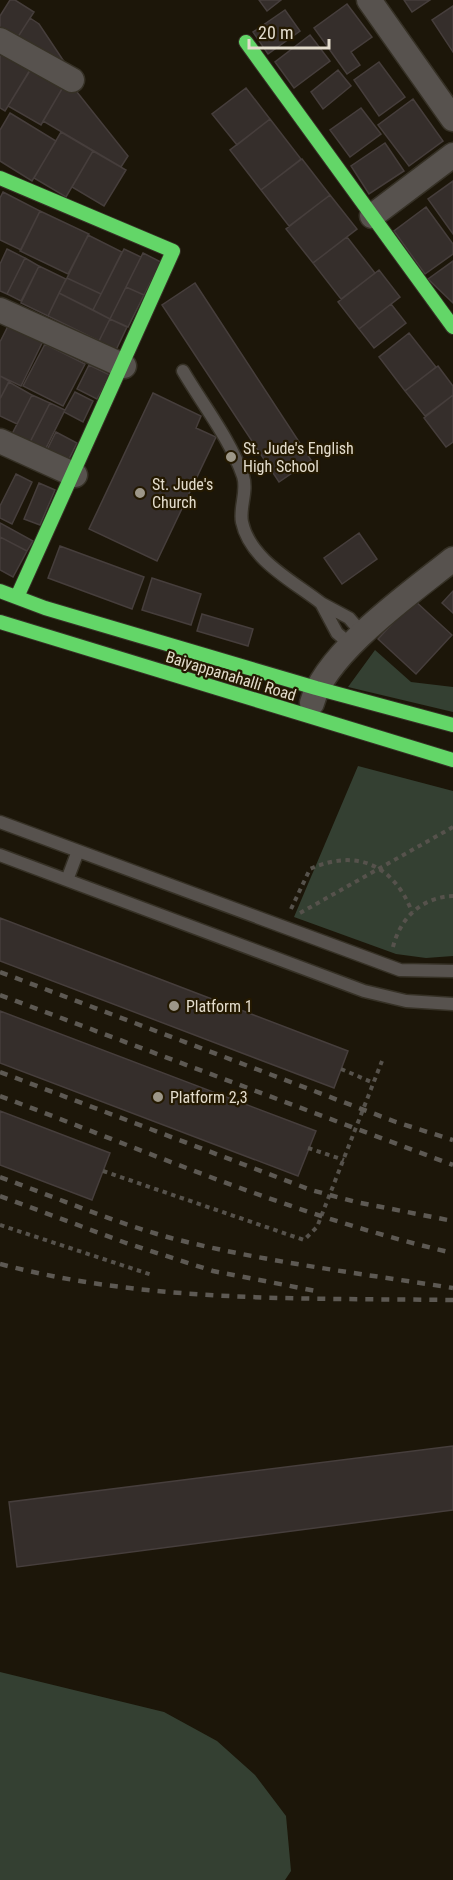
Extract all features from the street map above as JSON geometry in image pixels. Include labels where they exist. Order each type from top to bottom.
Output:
[{"type":"street","points":[[369,0],[453,119]]},
{"type":"street","points":[[0,40],[72,80]]},
{"type":"street","points":[[246,42],[453,327]]},
{"type":"street","points":[[372,216],[453,155]]},
{"type":"street","points":[[0,178],[173,251],[75,475],[17,597]]},
{"type":"street","points":[[0,310],[124,366]]},
{"type":"street","points":[[0,441],[75,475]]},
{"type":"street","points":[[308,717],[316,688],[357,639],[453,559]]},
{"type":"street","name":"Baiyappanahalli Road","points":[[0,591],[316,688],[453,725]]},
{"type":"street","name":"Baiyappanahalli Road","points":[[0,622],[453,760]]},
{"type":"lane","points":[[183,371],[236,460],[244,479],[241,521],[249,540],[264,561],[321,603],[349,618],[357,639]]},
{"type":"lane","points":[[321,603],[337,633],[357,639]]},
{"type":"lane","points":[[0,822],[282,923],[394,968],[427,972],[453,971]]},
{"type":"lane","points":[[68,880],[78,851]]},
{"type":"lane","points":[[0,855],[364,992],[406,1001],[453,1004]]},
{"type":"path","points":[[282,923],[453,827]]},
{"type":"path","points":[[282,923],[310,868],[337,860],[366,862],[380,868],[401,889],[412,912]]},
{"type":"path","points":[[394,968],[392,957],[396,937],[412,912],[434,898],[453,896]]},
{"type":"path","points":[[103,1171],[304,1240],[317,1227],[382,1061]]},
{"type":"path","points":[[341,1069],[374,1083]]},
{"type":"path","points":[[308,1148],[344,1160]]},
{"type":"path","points":[[0,1225],[152,1275]]},
{"type":"green space","points":[[375,650],[411,682],[453,687],[453,712],[348,687]]},
{"type":"green space","points":[[358,766],[453,791],[453,956],[426,958],[396,954],[294,917]]},
{"type":"green space","points":[[0,1672],[164,1712],[217,1741],[255,1775],[286,1816],[291,1871],[285,1880],[0,1880]]},
{"type":"building","points":[[10,0],[15,0],[34,12],[16,40],[0,30],[0,16]]},
{"type":"building","points":[[259,0],[281,0],[267,11]]},
{"type":"building","points":[[404,0],[430,0],[412,12]]},
{"type":"building","points":[[347,4],[372,37],[351,52],[360,65],[347,74],[314,28]]},
{"type":"building","points":[[453,6],[453,52],[432,20]]},
{"type":"building","points":[[285,10],[300,31],[268,54],[253,32]]},
{"type":"building","points":[[30,18],[39,24],[65,63],[16,40]]},
{"type":"building","points":[[310,35],[330,61],[294,88],[275,62]]},
{"type":"building","points":[[0,50],[31,69],[5,111],[0,108]]},
{"type":"building","points":[[379,62],[405,97],[379,116],[354,80]]},
{"type":"building","points":[[34,63],[66,82],[41,125],[8,106]]},
{"type":"building","points":[[338,70],[351,86],[323,109],[311,92]]},
{"type":"building","points":[[66,82],[73,87],[128,156],[121,167],[43,121]]},
{"type":"building","points":[[246,88],[270,119],[237,145],[212,114]]},
{"type":"building","points":[[413,99],[443,141],[409,166],[378,125]]},
{"type":"building","points":[[361,108],[381,134],[350,157],[330,130]]},
{"type":"building","points":[[10,113],[56,141],[32,181],[0,161],[0,130]]},
{"type":"building","points":[[270,119],[301,159],[261,190],[230,150]]},
{"type":"building","points":[[61,132],[93,151],[66,197],[34,178]]},
{"type":"building","points":[[385,143],[404,171],[369,194],[351,166]]},
{"type":"building","points":[[93,151],[126,170],[104,206],[72,187]]},
{"type":"building","points":[[302,159],[330,195],[289,226],[261,190]]},
{"type":"building","points":[[453,181],[453,234],[428,199]]},
{"type":"building","points":[[3,192],[40,211],[21,250],[0,240],[0,198]]},
{"type":"building","points":[[330,195],[357,229],[313,263],[286,229]]},
{"type":"building","points":[[426,207],[453,244],[453,254],[425,274],[394,231]]},
{"type":"building","points":[[40,211],[89,234],[68,274],[20,251]]},
{"type":"building","points":[[88,235],[122,252],[101,294],[67,278]]},
{"type":"building","points":[[347,237],[375,273],[341,299],[313,263]]},
{"type":"building","points":[[7,249],[25,258],[7,294],[0,291],[0,264]]},
{"type":"building","points":[[124,249],[141,257],[110,319],[93,310]]},
{"type":"building","points":[[143,253],[161,262],[144,295],[126,287]]},
{"type":"building","points":[[25,258],[39,266],[21,301],[7,294]]},
{"type":"building","points":[[453,261],[453,303],[428,279]]},
{"type":"building","points":[[39,266],[66,279],[48,316],[21,303]]},
{"type":"building","points":[[379,270],[400,297],[359,329],[338,302]]},
{"type":"building","points":[[67,278],[101,294],[93,310],[59,293]]},
{"type":"building","points":[[195,283],[311,460],[279,482],[162,305]]},
{"type":"building","points":[[126,287],[144,295],[128,327],[110,319]]},
{"type":"building","points":[[59,293],[110,319],[99,341],[48,316]]},
{"type":"building","points":[[391,304],[406,323],[374,348],[359,329]]},
{"type":"building","points":[[110,319],[127,327],[116,350],[99,341]]},
{"type":"building","points":[[9,324],[43,341],[21,386],[0,376],[0,342]]},
{"type":"building","points":[[409,333],[436,367],[405,391],[379,357]]},
{"type":"building","points":[[45,344],[85,364],[63,406],[23,386]]},
{"type":"building","points":[[89,365],[110,375],[97,399],[77,389]]},
{"type":"building","points":[[438,366],[453,386],[453,395],[425,416],[405,391]]},
{"type":"building","points":[[0,376],[9,381],[0,399]]},
{"type":"building","points":[[9,382],[32,395],[17,424],[0,416],[0,399]]},
{"type":"building","points":[[75,392],[93,401],[83,422],[64,412]]},
{"type":"building","points":[[153,393],[201,416],[196,428],[216,437],[157,561],[89,529]]},
{"type":"building","points":[[32,395],[50,403],[28,446],[10,438]]},
{"type":"building","points":[[453,395],[453,442],[446,447],[424,418]]},
{"type":"building","points":[[50,403],[65,410],[43,454],[28,446]]},
{"type":"building","points":[[56,432],[77,443],[66,465],[45,454]]},
{"type":"building","points":[[16,474],[32,482],[12,524],[0,518],[0,506]]},
{"type":"building","points":[[39,483],[55,490],[40,525],[24,519]]},
{"type":"building","points":[[0,523],[33,541],[27,551],[0,537]]},
{"type":"building","points":[[359,533],[377,559],[342,584],[324,558]]},
{"type":"building","points":[[0,537],[27,551],[13,577],[0,570]]},
{"type":"building","points":[[60,546],[144,577],[132,609],[48,578]]},
{"type":"building","points":[[152,578],[201,594],[191,625],[142,610]]},
{"type":"building","points":[[453,591],[453,613],[442,603]]},
{"type":"building","points":[[414,600],[452,635],[416,674],[378,639]]},
{"type":"building","points":[[202,614],[253,629],[248,646],[197,631]]},
{"type":"building","name":"Platform 1","points":[[0,918],[348,1051],[334,1088],[0,961]]},
{"type":"building","name":"Platform 2,3","points":[[0,1011],[316,1131],[298,1176],[0,1063]]},
{"type":"building","points":[[0,1111],[110,1153],[92,1200],[0,1165]]},
{"type":"building","points":[[453,1446],[453,1510],[17,1567],[9,1502]]},
{"type":"railway","points":[[0,972],[396,1122],[453,1140]]},
{"type":"railway","points":[[0,995],[453,1165]]},
{"type":"railway","points":[[0,1072],[311,1190],[356,1202],[453,1221]]},
{"type":"railway","points":[[0,1096],[280,1202],[337,1221],[453,1253]]},
{"type":"railway","points":[[0,1177],[106,1217],[171,1238],[276,1260],[453,1288]]},
{"type":"railway","points":[[0,1196],[126,1243],[213,1271],[321,1292]]},
{"type":"railway","points":[[0,1264],[56,1277],[168,1292],[282,1298],[453,1300]]},
{"type":"traffic: fast","points":[[246,42],[453,327]]},
{"type":"traffic: fast","points":[[0,178],[173,251],[17,597]]},
{"type":"traffic: fast","points":[[0,591],[45,608],[316,688],[453,725]]},
{"type":"traffic: fast","points":[[0,622],[453,760]]},
{"type":"place","name":"St. Jude's English High School","points":[[231,457]]},
{"type":"place","name":"St. Jude's Church","points":[[140,493]]},
{"type":"place","name":"Platform 1","points":[[174,1006]]},
{"type":"place","name":"Platform 2,3","points":[[158,1097]]}]
